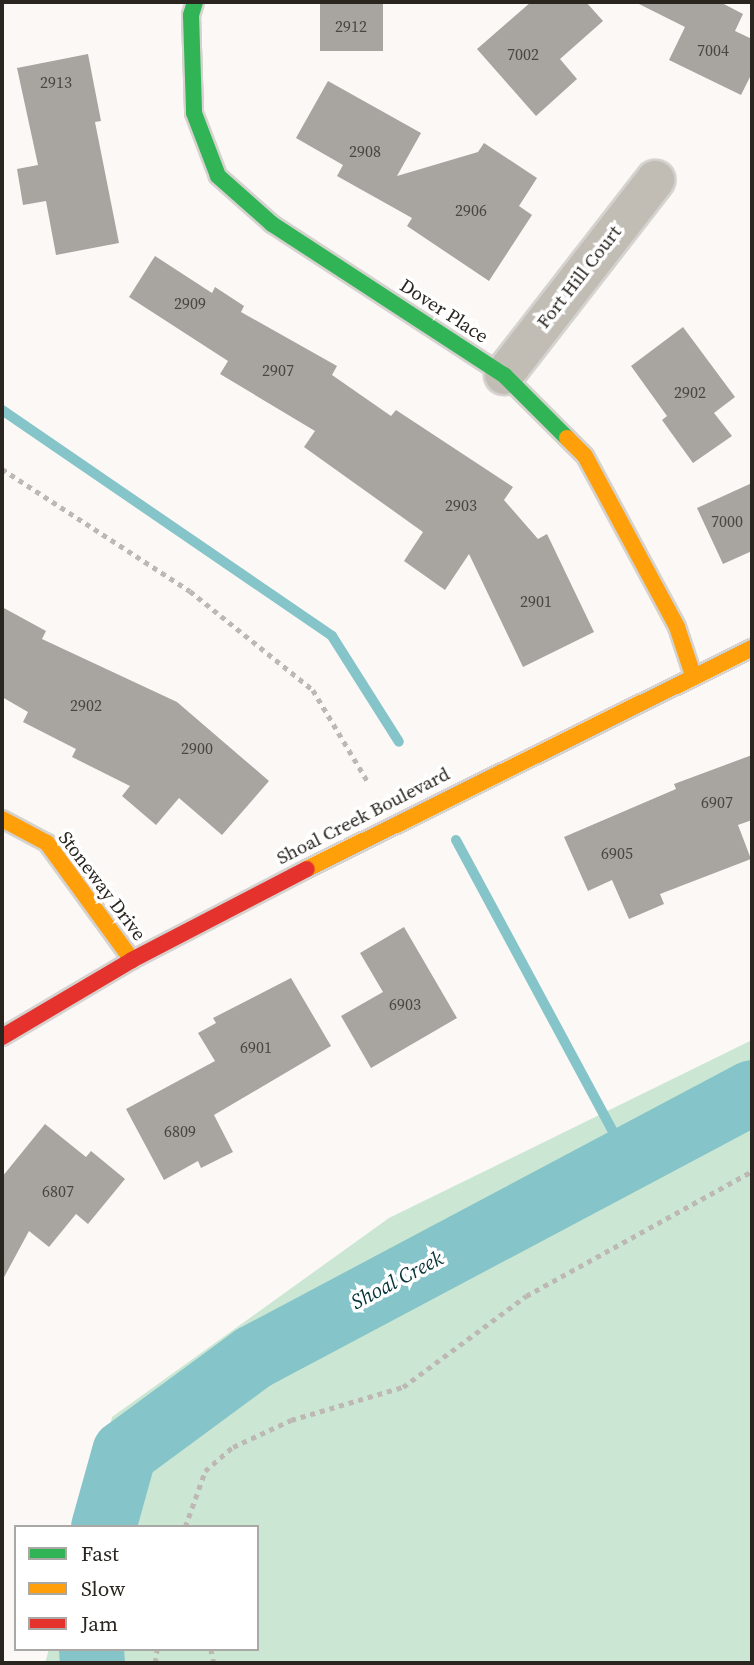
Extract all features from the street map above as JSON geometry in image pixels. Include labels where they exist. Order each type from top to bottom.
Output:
[{"type":"street","name":"Dover Place","points":[[195,2],[191,15],[194,113],[218,176],[272,224],[504,375],[585,456],[677,626],[693,675]]},
{"type":"street","name":"Fort Hill Court","points":[[504,375],[655,180]]},
{"type":"street","name":"Shoal Creek Boulevard","points":[[2,1037],[132,960],[452,794],[752,648]]},
{"type":"street","name":"Stoneway Drive","points":[[2,819],[47,844],[132,960]]},
{"type":"path","points":[[2,469],[190,591],[313,691],[368,782]]},
{"type":"path","points":[[186,1525],[205,1471],[233,1447],[291,1420],[402,1387],[526,1296],[752,1171]]},
{"type":"green space","points":[[752,1040],[752,1663],[45,1663],[48,1651],[259,1651],[259,1525],[83,1525],[112,1417],[389,1218]]},
{"type":"building","points":[[320,2],[383,2],[383,51],[320,51]]},
{"type":"building","points":[[531,2],[586,2],[603,21],[560,59],[577,79],[536,116],[477,49]]},
{"type":"building","points":[[635,2],[720,2],[743,14],[735,31],[752,39],[752,73],[741,95],[669,60],[685,27]]},
{"type":"building","points":[[88,54],[101,121],[95,122],[119,243],[56,255],[46,201],[23,205],[17,169],[38,165],[17,68]]},
{"type":"building","points":[[328,81],[421,133],[397,176],[478,152],[484,143],[537,178],[519,206],[532,215],[489,281],[407,226],[412,218],[337,176],[343,165],[296,138]]},
{"type":"building","points":[[155,256],[212,293],[215,287],[244,306],[241,312],[337,366],[332,375],[391,416],[396,410],[513,487],[504,500],[538,539],[547,534],[594,632],[523,667],[469,554],[445,590],[404,561],[423,532],[304,447],[315,431],[220,374],[228,361],[129,297]]},
{"type":"building","points":[[683,327],[735,397],[714,413],[732,436],[693,463],[662,420],[667,416],[631,366]]},
{"type":"building","points":[[752,483],[752,551],[723,564],[697,508]]},
{"type":"building","points":[[2,607],[46,631],[42,639],[177,702],[269,781],[222,835],[179,798],[156,825],[122,796],[130,786],[72,757],[76,749],[23,722],[28,712],[2,697]]},
{"type":"building","points":[[752,755],[752,820],[738,825],[751,859],[660,894],[664,904],[629,919],[612,880],[588,891],[564,837],[676,789],[674,784]]},
{"type":"building","points":[[404,927],[457,1018],[371,1068],[341,1016],[383,992],[360,953]]},
{"type":"building","points":[[291,978],[331,1046],[214,1115],[233,1152],[201,1168],[198,1161],[164,1180],[126,1109],[215,1061],[198,1033],[216,1023],[213,1018]]},
{"type":"building","points":[[45,1124],[86,1157],[91,1151],[125,1179],[88,1224],[76,1214],[49,1247],[29,1231],[2,1281],[2,1177]]},
{"type":"waterway","points":[[2,410],[332,636],[399,742]]},
{"type":"waterway","points":[[456,840],[627,1158]]},
{"type":"waterway","name":"Shoal Creek","points":[[104,1525],[124,1452],[253,1357],[752,1092]]},
{"type":"waterway","name":"Shoal Creek","points":[[91,1651],[92,1663]]},
{"type":"traffic: fast","points":[[195,2],[191,15],[194,113],[218,176],[272,224],[504,375],[567,438]]},
{"type":"traffic: slow","points":[[567,438],[585,456],[677,627],[693,675]]},
{"type":"traffic: slow","points":[[307,869],[752,648]]},
{"type":"traffic: slow","points":[[2,819],[47,843],[132,960]]},
{"type":"traffic: jam","points":[[2,1037],[132,960],[307,869]]}]
